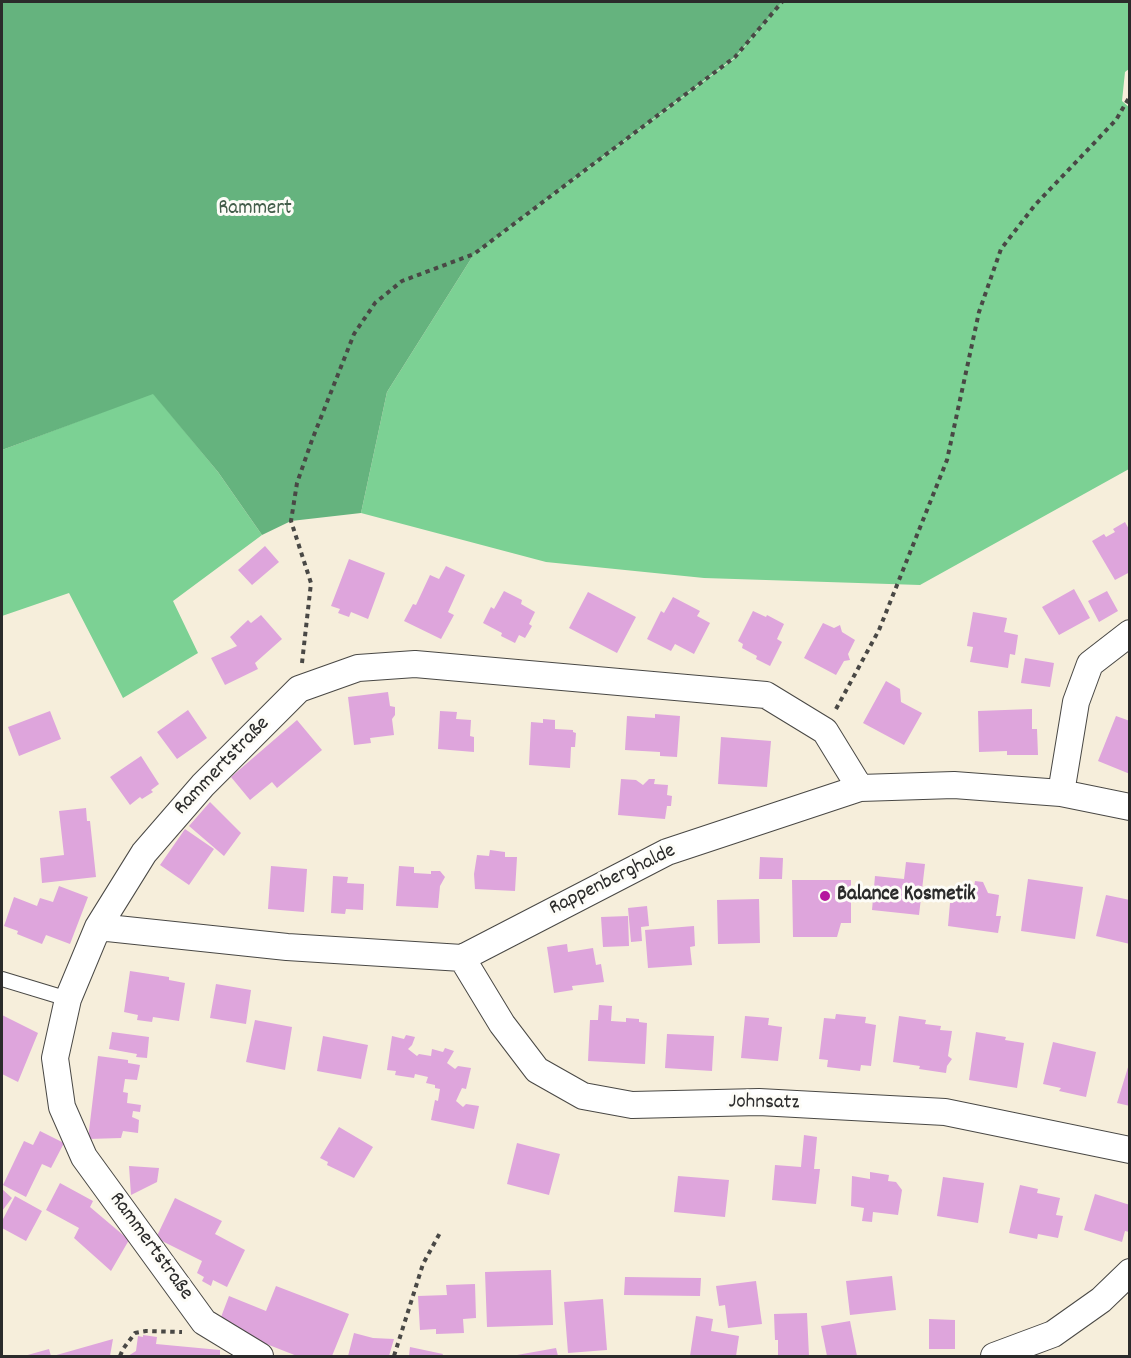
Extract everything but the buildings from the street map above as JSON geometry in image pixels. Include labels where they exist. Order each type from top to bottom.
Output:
[{"type":"street","points":[[1061,793],[1076,702],[1090,664],[1130,633]]},
{"type":"street","name":"Rammertstraße","points":[[260,1356],[204,1322],[84,1157],[62,1107],[55,1058],[68,999],[98,927],[144,853],[203,785],[299,689],[358,668],[415,664],[766,695],[825,731],[860,788]]},
{"type":"street","name":"Rappenberghalde","points":[[462,958],[667,852],[860,788],[954,785],[1061,793],[1130,807]]},
{"type":"street","points":[[98,927],[287,947],[462,958]]},
{"type":"street","name":"Johnsatz","points":[[462,958],[502,1024],[537,1070],[583,1096],[632,1105],[759,1102],[945,1112],[1130,1150]]},
{"type":"street","points":[[994,1356],[1053,1334],[1101,1300],[1130,1272]]},
{"type":"lane","points":[[2,979],[68,999]]},
{"type":"path","points":[[299,689],[311,583],[291,521],[297,483],[354,334],[375,303],[402,281],[474,254],[735,57],[782,2]]},
{"type":"path","points":[[825,731],[879,630],[947,460],[979,312],[1001,249],[1035,205],[1116,120],[1130,96]]},
{"type":"path","points":[[394,1356],[423,1264],[441,1231]]},
{"type":"path","points":[[120,1356],[135,1333],[185,1332]]},
{"type":"green space","name":"Rammert","points":[[2,2],[782,2],[735,57],[474,254],[387,392],[361,513],[291,521],[262,535],[218,472],[153,394],[2,450]]},
{"type":"green space","points":[[782,2],[1129,2],[1129,69],[1125,72],[1122,101],[1130,108],[1129,469],[920,585],[704,578],[546,562],[361,513],[387,392],[474,254],[735,58]]},
{"type":"green space","points":[[153,393],[218,472],[262,535],[173,601],[198,653],[123,698],[69,593],[2,616],[2,450]]},
{"type":"place","name":"Balance Kosmetik","points":[[825,896]]}]
